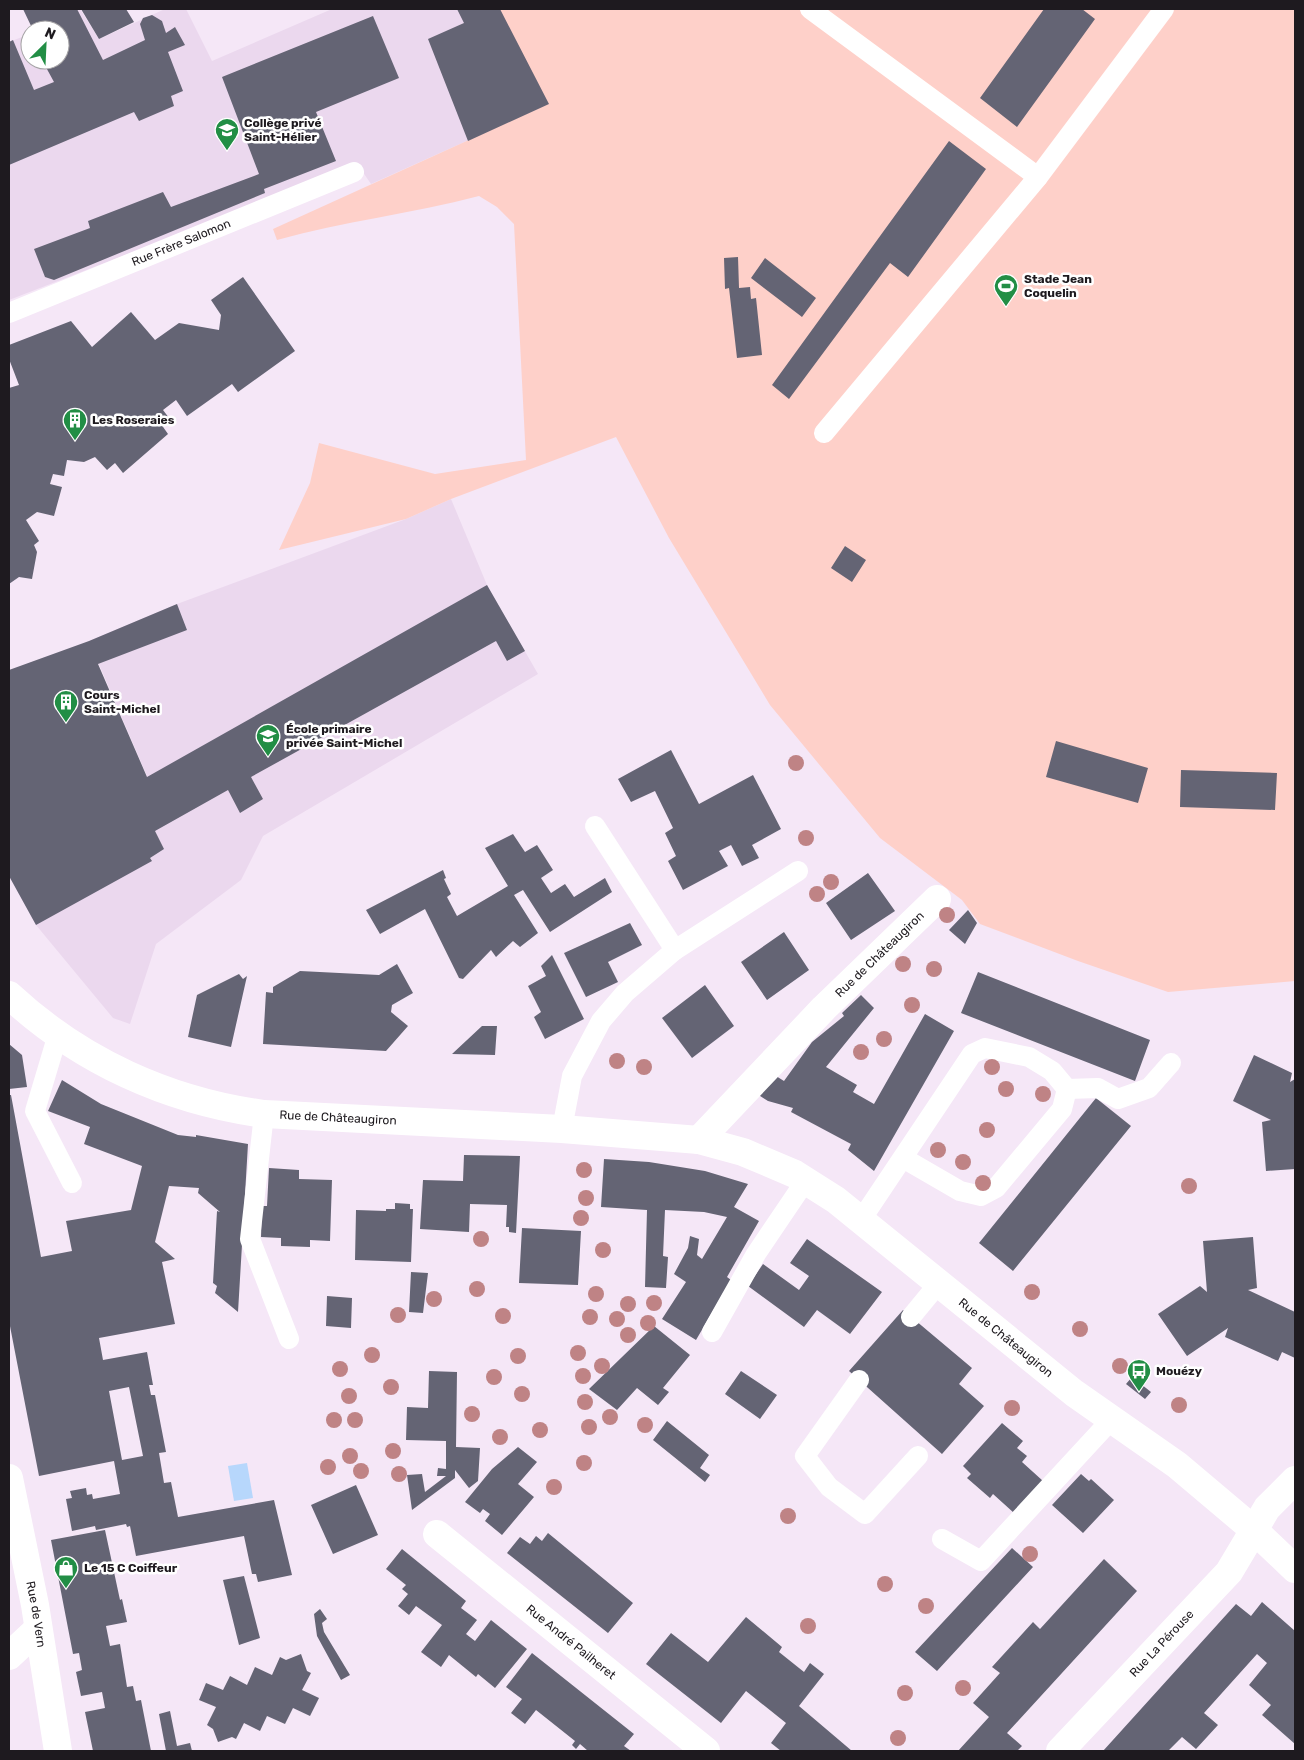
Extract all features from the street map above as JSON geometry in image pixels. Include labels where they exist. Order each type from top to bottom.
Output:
[{"type":"main road","name":"Rue de Châteaugiron","points":[[699,1140],[824,1008],[938,900]]},
{"type":"main road","name":"Rue de Châteaugiron","points":[[9,995],[31,1016],[96,1060],[133,1078],[170,1092],[226,1109],[264,1114],[562,1129],[699,1140],[744,1152],[806,1180],[836,1200],[1074,1393],[1177,1465],[1254,1530],[1295,1569]]},
{"type":"main road","name":"Rue de Vern","points":[[9,1478],[38,1629],[58,1751]]},
{"type":"main road","name":"Rue La Pérouse","points":[[1060,1751],[1229,1572],[1267,1508],[1295,1480]]},
{"type":"main road","name":"Rue André Pailheret","points":[[436,1534],[706,1751]]},
{"type":"main road","points":[[9,1656],[38,1629]]},
{"type":"lane","points":[[810,9],[1038,177]]},
{"type":"lane","points":[[824,433],[1038,177],[1164,9]]},
{"type":"lane","name":"Rue Frère Salomon","points":[[9,312],[354,172]]},
{"type":"lane","points":[[595,826],[674,950]]},
{"type":"lane","points":[[562,1129],[572,1076],[600,1021],[624,993],[674,950],[798,871]]},
{"type":"lane","points":[[58,1034],[35,1110],[72,1183]]},
{"type":"lane","points":[[861,1220],[972,1054],[985,1048],[1029,1057],[1052,1071],[1067,1089]]},
{"type":"lane","points":[[1067,1089],[1098,1088],[1118,1099],[1149,1088],[1171,1063]]},
{"type":"lane","points":[[903,1158],[960,1192],[981,1196],[996,1188],[1062,1109],[1067,1089]]},
{"type":"lane","points":[[264,1114],[250,1240],[289,1339]]},
{"type":"lane","points":[[712,1332],[756,1254],[806,1180]]},
{"type":"lane","points":[[911,1317],[939,1283]]},
{"type":"lane","points":[[859,1380],[805,1456],[830,1487],[865,1514],[918,1456]]},
{"type":"lane","points":[[942,1539],[981,1561],[1112,1419]]},
{"type":"shaded area","name":"Collège privé Saint-Hélier","points":[[80,9],[99,39],[165,9],[186,9],[212,61],[332,9],[499,9],[549,104],[371,184],[356,162],[236,212],[9,300],[9,42],[20,38],[20,70],[70,70],[70,20],[59,20]]},
{"type":"shaded area","name":"Stade Jean Coquelin","points":[[499,9],[1295,9],[1295,981],[1168,992],[980,924],[962,900],[880,838],[770,705],[669,538],[616,437],[451,499],[406,519],[279,550],[310,483],[319,443],[435,474],[526,460],[514,224],[497,207],[479,196],[302,233],[277,240],[273,229],[548,104]]},
{"type":"shaded area","name":"École primaire privée Saint-Michel","points":[[451,499],[487,585],[538,674],[263,836],[241,880],[156,944],[130,1024],[113,1018],[36,925],[9,876],[9,854],[147,776],[89,641],[177,604],[406,519]]},
{"type":"water","points":[[247,1463],[253,1498],[234,1501],[228,1466]]},
{"type":"building","points":[[23,9],[77,9],[103,60],[145,40],[140,24],[143,18],[152,15],[162,21],[166,33],[175,27],[185,45],[168,52],[183,91],[171,96],[174,106],[139,121],[134,112],[9,165],[9,42],[13,40],[20,57],[20,70],[26,70],[34,90],[54,82],[47,70],[70,70],[70,20],[28,20]]},
{"type":"building","points":[[81,9],[126,9],[134,22],[99,39]]},
{"type":"building","points":[[457,9],[500,9],[549,104],[468,141],[428,39],[464,23]]},
{"type":"building","points":[[1044,9],[1082,9],[1095,19],[1017,127],[980,98]]},
{"type":"building","points":[[373,16],[399,78],[316,112],[336,161],[264,189],[265,193],[54,280],[45,277],[34,249],[90,228],[88,221],[163,192],[171,207],[259,174],[222,77]]},
{"type":"building","points":[[949,141],[986,169],[908,277],[890,263],[789,399],[772,385]]},
{"type":"building","points":[[738,257],[739,288],[750,287],[751,299],[756,298],[762,355],[737,358],[729,288],[725,289],[724,258]]},
{"type":"building","points":[[765,258],[816,298],[802,317],[751,278]]},
{"type":"building","name":"Les Roseraies","points":[[243,277],[295,351],[238,392],[232,384],[187,416],[176,400],[163,410],[169,418],[161,424],[168,434],[123,473],[115,463],[107,470],[95,457],[84,462],[67,460],[64,476],[53,474],[50,484],[62,487],[54,516],[37,512],[26,520],[39,541],[34,545],[37,552],[32,579],[19,577],[9,584],[9,388],[19,385],[9,359],[9,345],[71,321],[92,347],[131,312],[155,340],[179,323],[219,330],[221,315],[211,300]]},
{"type":"building","points":[[845,546],[866,560],[852,582],[831,568]]},
{"type":"building","points":[[487,585],[525,651],[507,661],[496,641],[251,777],[263,799],[240,813],[228,790],[155,831],[164,849],[150,858],[152,861],[36,925],[9,876],[9,670],[89,641],[177,604],[187,630],[98,664],[147,777]]},
{"type":"building","points":[[1056,741],[1148,768],[1138,803],[1046,777]]},
{"type":"building","points":[[671,750],[699,804],[753,775],[781,829],[752,845],[759,858],[742,866],[731,845],[719,851],[728,866],[683,890],[668,861],[676,856],[665,833],[673,828],[655,791],[631,802],[618,779]]},
{"type":"building","points":[[1181,770],[1277,773],[1275,810],[1180,807]]},
{"type":"building","points":[[513,834],[525,852],[537,845],[553,870],[541,878],[551,893],[565,884],[574,897],[605,878],[612,892],[550,932],[523,890],[514,895],[538,933],[520,947],[513,941],[496,957],[491,950],[463,979],[459,978],[425,909],[380,934],[366,910],[443,870],[446,878],[444,879],[451,894],[447,897],[457,916],[508,886],[485,848]]},
{"type":"building","points":[[868,873],[895,911],[851,940],[826,903]]},
{"type":"building","points":[[968,910],[977,923],[965,944],[949,930]]},
{"type":"building","points":[[630,923],[642,945],[608,962],[618,982],[586,997],[564,953]]},
{"type":"building","points":[[784,932],[809,970],[767,1000],[741,962]]},
{"type":"building","points":[[552,955],[584,1019],[545,1039],[534,1017],[541,1012],[528,986],[546,976],[541,966]]},
{"type":"building","points":[[397,964],[413,993],[392,1005],[391,1012],[408,1026],[386,1051],[263,1044],[266,992],[273,993],[273,987],[300,971],[379,975]]},
{"type":"building","points":[[978,972],[1150,1040],[1135,1081],[961,1013]]},
{"type":"building","points":[[239,974],[243,979],[247,976],[231,1047],[188,1037],[197,995]]},
{"type":"building","points":[[705,985],[734,1026],[692,1058],[662,1018]]},
{"type":"building","points":[[861,995],[874,1008],[826,1067],[857,1085],[853,1092],[874,1104],[925,1014],[954,1031],[874,1171],[848,1150],[851,1144],[791,1112],[793,1108],[768,1101],[757,1094],[776,1076],[784,1081],[812,1042],[844,1016],[842,1013]]},
{"type":"building","points":[[482,1026],[497,1026],[495,1055],[452,1054]]},
{"type":"building","points":[[9,1044],[22,1055],[27,1087],[9,1089]]},
{"type":"building","points":[[1254,1055],[1292,1073],[1290,1082],[1295,1079],[1295,1169],[1266,1171],[1262,1122],[1271,1120],[1233,1101]]},
{"type":"building","points":[[62,1080],[101,1104],[178,1135],[196,1137],[196,1135],[248,1144],[238,1312],[215,1293],[217,1286],[213,1283],[217,1211],[220,1212],[198,1193],[199,1188],[169,1186],[155,1242],[175,1259],[162,1262],[175,1324],[99,1338],[103,1360],[147,1352],[153,1385],[149,1385],[151,1395],[155,1395],[166,1452],[159,1453],[164,1483],[171,1482],[178,1517],[274,1500],[292,1575],[258,1582],[256,1574],[252,1574],[244,1536],[136,1556],[130,1526],[127,1527],[126,1524],[96,1530],[95,1526],[72,1531],[66,1499],[72,1498],[70,1491],[86,1488],[87,1495],[92,1494],[93,1499],[120,1494],[114,1461],[39,1476],[9,1321],[9,1095],[11,1095],[41,1257],[72,1251],[66,1221],[131,1210],[142,1166],[84,1144],[90,1127],[48,1111]],"holes":[[[129,1387],[143,1456],[122,1460],[109,1391]]]},
{"type":"building","points":[[1096,1098],[1131,1126],[1013,1271],[979,1243]]},
{"type":"building","points":[[464,1155],[520,1156],[516,1233],[509,1232],[509,1227],[506,1227],[507,1205],[470,1204],[469,1232],[420,1229],[423,1180],[463,1181]]},
{"type":"building","points":[[604,1159],[649,1162],[705,1171],[748,1184],[734,1207],[759,1221],[727,1277],[731,1280],[696,1340],[662,1319],[686,1282],[674,1274],[688,1248],[690,1236],[699,1239],[697,1255],[702,1259],[727,1217],[704,1212],[665,1210],[663,1256],[668,1257],[666,1288],[645,1287],[647,1210],[601,1207]]},
{"type":"building","points":[[269,1168],[299,1170],[299,1179],[332,1180],[330,1241],[310,1240],[310,1247],[281,1246],[281,1238],[261,1237],[262,1206],[267,1206]]},
{"type":"building","points":[[395,1203],[410,1204],[410,1209],[413,1209],[411,1262],[355,1260],[356,1210],[386,1211],[386,1209],[395,1209]]},
{"type":"building","points":[[522,1228],[581,1231],[578,1285],[519,1283]]},
{"type":"building","points":[[1253,1237],[1257,1288],[1248,1290],[1295,1312],[1295,1358],[1282,1352],[1278,1361],[1225,1337],[1228,1328],[1187,1356],[1158,1314],[1200,1286],[1207,1292],[1203,1241]]},
{"type":"building","points":[[807,1239],[882,1292],[850,1334],[817,1310],[804,1327],[748,1286],[763,1264],[799,1290],[809,1276],[790,1263]]},
{"type":"building","points":[[411,1272],[428,1273],[423,1313],[409,1312]]},
{"type":"building","points":[[327,1296],[352,1298],[351,1328],[326,1326]]},
{"type":"building","points":[[903,1310],[972,1368],[959,1384],[984,1406],[942,1454],[849,1371]]},
{"type":"building","points":[[654,1326],[690,1355],[663,1388],[669,1392],[658,1405],[637,1388],[617,1410],[589,1389]]},
{"type":"building","points":[[429,1371],[457,1372],[456,1447],[480,1448],[478,1481],[469,1488],[455,1470],[455,1478],[412,1510],[407,1475],[422,1474],[425,1492],[446,1476],[437,1476],[438,1468],[446,1469],[446,1441],[406,1440],[407,1407],[428,1408]]},
{"type":"building","points":[[741,1371],[777,1395],[760,1419],[725,1394]]},
{"type":"building","points":[[1132,1377],[1151,1392],[1145,1399],[1126,1384]]},
{"type":"building","points":[[667,1421],[709,1455],[700,1468],[710,1475],[705,1482],[653,1440]]},
{"type":"building","points":[[1002,1423],[1023,1441],[1017,1448],[1027,1456],[1022,1462],[1043,1481],[1014,1513],[993,1494],[990,1498],[967,1478],[971,1474],[963,1466]]},
{"type":"building","points":[[518,1447],[537,1462],[518,1484],[534,1497],[502,1535],[485,1521],[490,1514],[483,1509],[480,1513],[465,1502],[492,1469]]},
{"type":"building","points":[[1081,1474],[1089,1481],[1091,1479],[1114,1500],[1083,1533],[1052,1505]]},
{"type":"building","points":[[356,1485],[378,1535],[333,1554],[311,1505]]},
{"type":"building","points":[[105,1530],[120,1600],[122,1599],[127,1622],[106,1626],[110,1646],[120,1644],[127,1687],[133,1686],[136,1701],[141,1700],[151,1751],[93,1751],[85,1712],[105,1708],[102,1692],[81,1696],[76,1672],[82,1670],[79,1653],[73,1654],[51,1540]]},
{"type":"building","points":[[548,1533],[633,1603],[608,1633],[507,1553],[520,1537],[530,1544],[536,1536],[542,1541]]},
{"type":"building","points":[[1012,1548],[1033,1567],[937,1671],[915,1652]]},
{"type":"building","points":[[402,1549],[466,1601],[461,1608],[477,1620],[466,1634],[475,1641],[491,1620],[527,1649],[495,1688],[478,1674],[476,1677],[449,1655],[441,1667],[421,1652],[442,1625],[416,1606],[409,1615],[398,1606],[408,1594],[402,1589],[406,1585],[386,1569]]},
{"type":"building","points":[[1104,1559],[1137,1591],[1007,1733],[1022,1746],[1017,1751],[958,1751],[989,1717],[973,1703],[1000,1673],[992,1667],[1033,1622],[1040,1629]]},
{"type":"building","points":[[244,1576],[260,1638],[239,1645],[223,1580]]},
{"type":"building","points":[[1262,1602],[1295,1631],[1295,1744],[1262,1715],[1271,1705],[1249,1685],[1267,1663],[1257,1654],[1204,1713],[1218,1725],[1196,1749],[1182,1737],[1168,1751],[1103,1751],[1236,1604],[1251,1616]]},
{"type":"building","points":[[320,1609],[327,1619],[322,1623],[324,1632],[350,1675],[341,1680],[317,1636],[314,1614]]},
{"type":"building","points":[[746,1617],[782,1647],[779,1652],[804,1672],[810,1663],[824,1674],[799,1706],[852,1751],[781,1751],[771,1743],[786,1723],[746,1691],[721,1723],[646,1664],[671,1633],[708,1662]]},
{"type":"building","points":[[532,1653],[634,1734],[624,1746],[631,1751],[588,1751],[580,1744],[576,1749],[572,1745],[575,1741],[536,1710],[525,1724],[511,1713],[522,1699],[506,1687]]},
{"type":"building","points":[[301,1654],[307,1671],[311,1673],[302,1690],[319,1698],[310,1716],[293,1708],[285,1724],[267,1716],[260,1731],[244,1723],[236,1739],[232,1737],[218,1742],[213,1729],[207,1725],[216,1707],[199,1700],[206,1683],[223,1690],[230,1676],[247,1685],[255,1667],[272,1675],[280,1657],[286,1660]]},
{"type":"building","points":[[170,1711],[177,1746],[190,1743],[192,1751],[166,1751],[159,1714]]},
{"type":"place","name":"Collège privé Saint-Hélier","points":[[227,151]]},
{"type":"place","name":"Stade Jean Coquelin","points":[[1006,307]]},
{"type":"place","name":"Les Roseraies","points":[[75,441]]},
{"type":"place","name":"Cours Saint-Michel","points":[[66,723]]},
{"type":"place","name":"École primaire privée Saint-Michel","points":[[268,757]]},
{"type":"place","name":"Mouézy","points":[[1139,1392]]},
{"type":"place","name":"Le 15 C Coiffeur","points":[[66,1589]]}]
